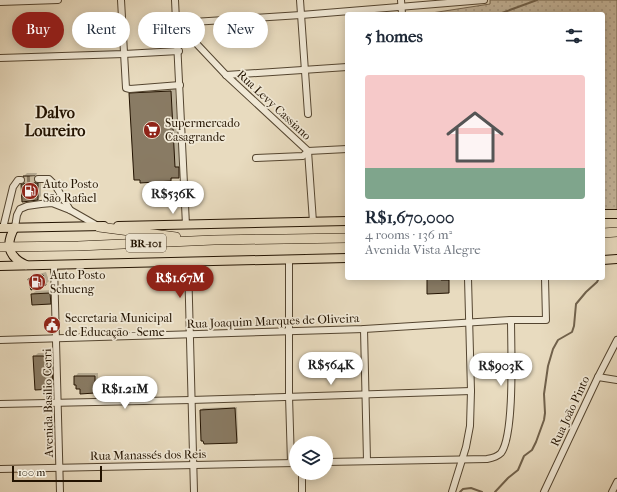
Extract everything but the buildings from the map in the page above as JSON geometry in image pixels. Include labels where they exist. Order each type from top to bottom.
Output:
[{"type":"highway","points":[[99,226],[172,237],[214,240]]},
{"type":"highway","points":[[605,233],[617,232]]},
{"type":"highway","name":"BR-101","points":[[4,246],[78,246],[214,240],[345,238]]},
{"type":"main road","points":[[605,214],[617,214]]},
{"type":"main road","points":[[2,228],[345,222]]},
{"type":"main road","points":[[15,228],[4,246],[20,263],[27,266]]},
{"type":"main road","points":[[0,266],[345,258]]},
{"type":"main road","points":[[605,260],[617,259]]},
{"type":"street","points":[[0,2],[58,0]]},
{"type":"street","points":[[121,0],[126,88],[130,89],[180,85]]},
{"type":"street","points":[[176,0],[177,12]]},
{"type":"street","points":[[300,0],[308,114]]},
{"type":"street","points":[[205,21],[301,15],[401,3],[484,0]]},
{"type":"street","points":[[179,48],[186,225]]},
{"type":"street","name":"Rua Levy Cassiano","points":[[201,48],[226,75],[308,151],[313,222]]},
{"type":"street","points":[[0,58],[179,51]]},
{"type":"street","points":[[226,75],[345,67]]},
{"type":"street","points":[[256,158],[303,156],[308,151],[345,149]]},
{"type":"street","points":[[38,179],[49,179],[55,185],[70,210]]},
{"type":"street","points":[[2,228],[13,187],[18,180],[21,180]]},
{"type":"street","points":[[15,228],[17,215],[20,209],[27,206],[52,204],[70,210],[99,226]]},
{"type":"street","points":[[289,260],[289,396],[292,436]]},
{"type":"street","points":[[188,262],[194,492]]},
{"type":"street","name":"Avenida Basilio Cerri","points":[[54,265],[59,402],[60,492]]},
{"type":"street","points":[[452,492],[470,426],[471,391],[468,280]]},
{"type":"street","name":"Rua Joaquim Marques de Oliveira","points":[[0,340],[364,329],[511,320],[546,320],[545,280]]},
{"type":"street","points":[[333,462],[495,458],[504,446],[509,425],[511,320]]},
{"type":"street","points":[[364,329],[367,461]]},
{"type":"street","name":"Rua João Pinto","points":[[544,492],[617,340]]},
{"type":"street","points":[[598,377],[617,380]]},
{"type":"street","points":[[0,404],[191,400],[366,393],[471,391]]},
{"type":"street","name":"Rua Manassés dos Reis","points":[[0,469],[289,463]]},
{"type":"street","points":[[302,480],[302,492]]},
{"type":"street","points":[[612,492],[617,482]]},
{"type":"shaded area","points":[[490,0],[617,0],[617,209],[614,215],[605,216],[605,12],[438,12],[490,4]]},
{"type":"waterway","points":[[504,12],[537,0]]},
{"type":"waterway","points":[[495,492],[518,470],[524,456],[532,450],[536,442],[544,420],[544,394],[548,366],[553,349],[558,340],[572,332],[576,304],[598,280]]},
{"type":"waterway","points":[[460,492],[463,489],[471,488],[482,492]]},
{"type":"tunnel","points":[[21,180],[38,179]]},
{"type":"place","name":"Supermercado Casagrande","points":[[152,130]]},
{"type":"place","name":"Auto Posto São Rafael","points":[[30,191]]},
{"type":"place","name":"Auto Posto Schueng","points":[[37,282]]},
{"type":"place","name":"Secretaria Municipal de Educação - Seme","points":[[52,325]]},
{"type":"district","name":"Dalvo Loureiro","points":[[55,121]]}]
